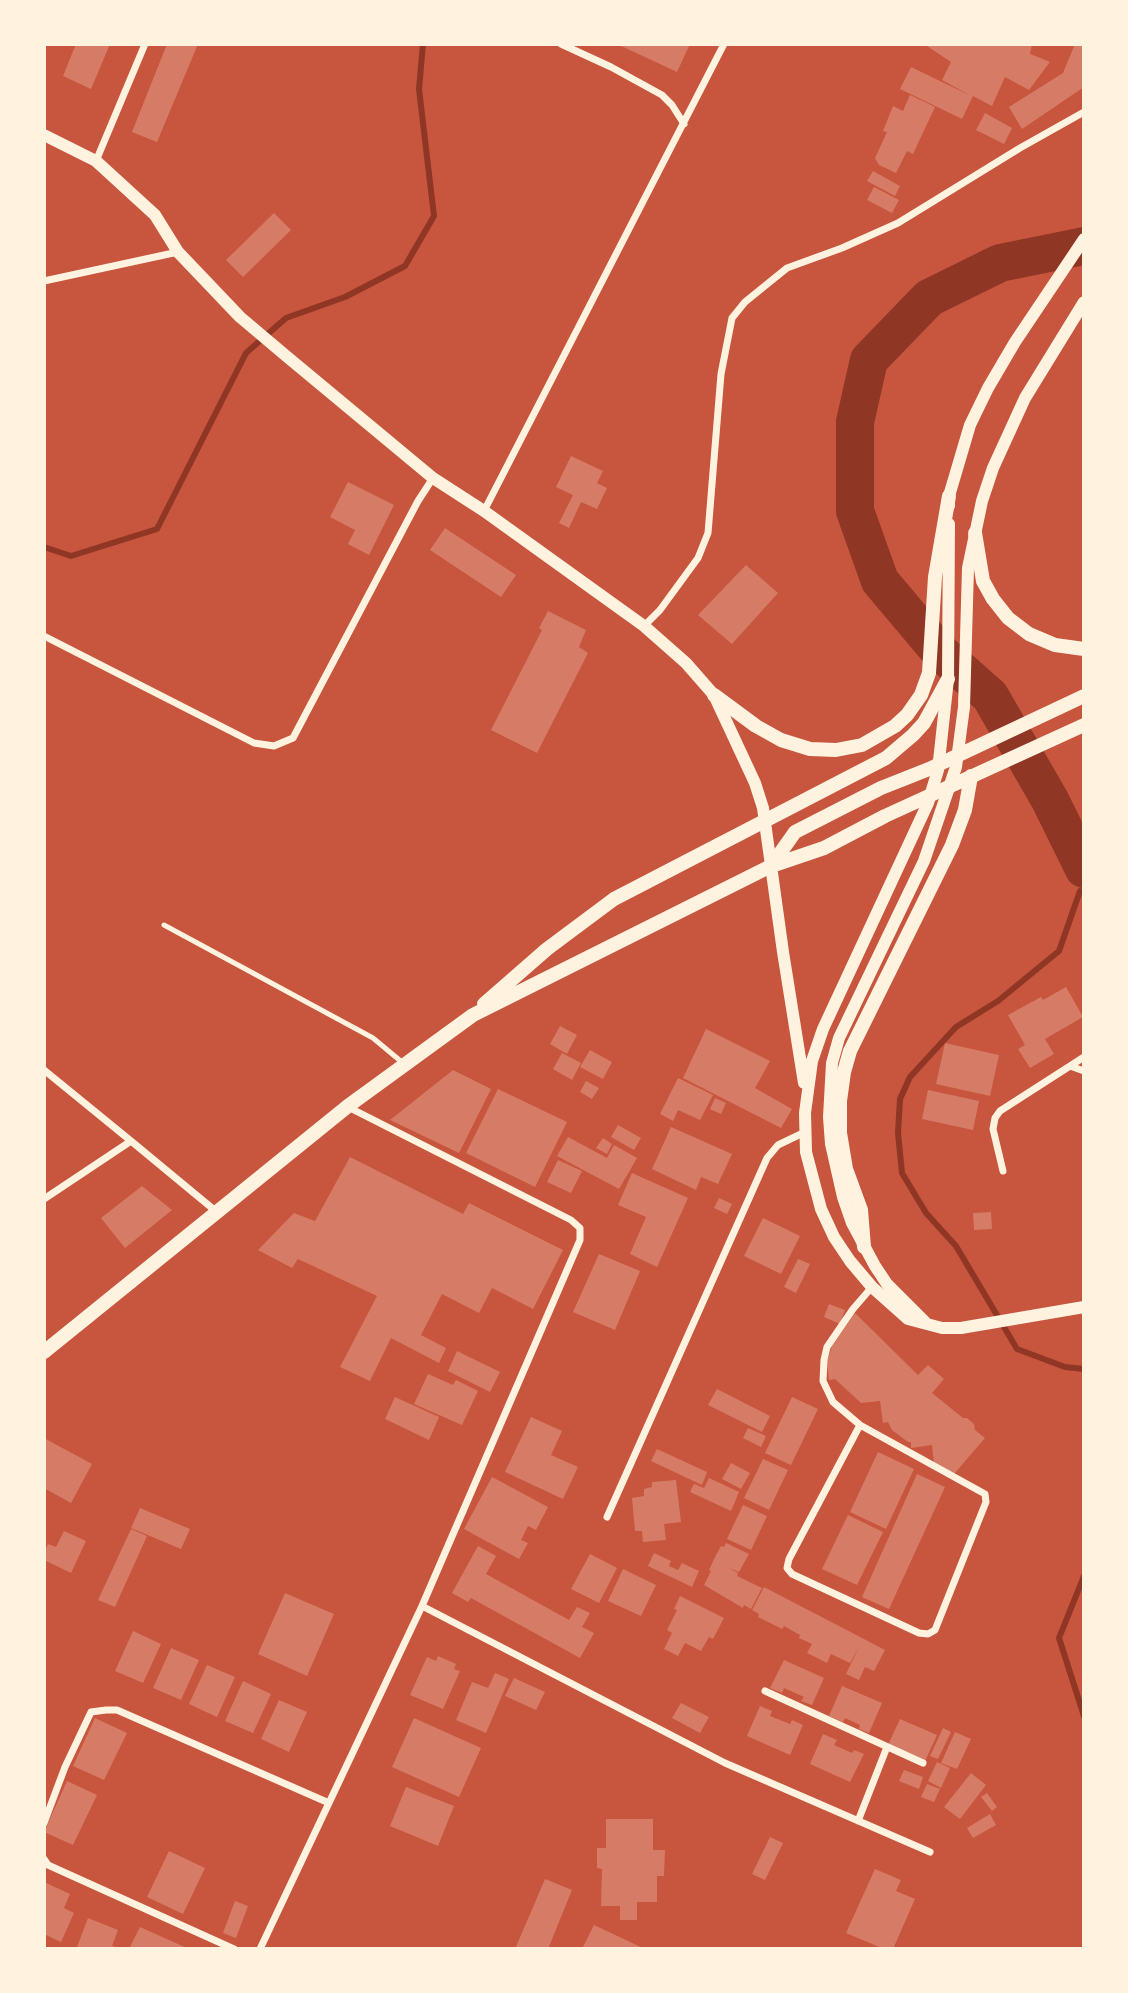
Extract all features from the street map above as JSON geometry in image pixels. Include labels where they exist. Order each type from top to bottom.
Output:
[{"type":"main road","points":[[714,695],[764,731],[781,740],[810,749],[836,750],[863,745],[895,726],[907,715],[921,695],[929,673],[935,577],[949,496]]},
{"type":"main road","points":[[975,533],[983,581],[1008,618],[1029,634],[1055,645],[1084,649]]},
{"type":"main road","points":[[473,1015],[514,976],[614,899],[886,758],[924,723],[948,679]]},
{"type":"main road","points":[[771,866],[795,832],[881,788],[929,769],[1081,697]]},
{"type":"main road","points":[[44,1352],[348,1106],[473,1015],[771,866],[824,848],[971,776],[1084,725]]},
{"type":"main road","points":[[864,1247],[861,1210],[846,1169],[839,1133],[839,1101],[844,1072],[850,1051],[952,845],[965,810],[971,776]]},
{"type":"street","points":[[96,161],[145,44]]},
{"type":"street","points":[[562,44],[611,66],[662,95],[672,104],[684,124]]},
{"type":"street","points":[[484,511],[724,44]]},
{"type":"street","points":[[644,625],[660,610],[698,558],[708,533],[721,374],[732,318],[745,302],[787,268],[842,248],[898,223],[1084,112]]},
{"type":"street","points":[[44,135],[96,161],[155,215],[178,252],[240,317],[285,355],[433,478],[644,625],[686,663],[714,695],[755,783],[763,808],[806,1094]]},
{"type":"street","points":[[1084,239],[1015,342],[970,425],[949,496],[948,679],[938,770],[928,803],[823,1029],[812,1061],[806,1094],[805,1132],[812,1181],[821,1209],[844,1253],[872,1287],[908,1319],[961,1328],[1084,1307]]},
{"type":"street","points":[[44,281],[178,252]]},
{"type":"street","points":[[928,1324],[887,1284],[864,1247],[843,1197],[831,1144],[829,1090],[832,1063],[839,1038],[924,861],[956,767],[964,707],[968,568],[989,479],[1025,398],[1084,302]]},
{"type":"street","points":[[44,636],[254,743],[274,746],[293,738],[418,501],[433,478]]},
{"type":"street","points":[[1003,1171],[993,1129],[995,1118],[1011,1102],[1084,1057]]},
{"type":"street","points":[[1070,1066],[1084,1071]]},
{"type":"street","points":[[44,1070],[218,1213]]},
{"type":"street","points":[[260,1949],[422,1606],[580,1240],[580,1228],[571,1220],[348,1106]]},
{"type":"street","points":[[607,1517],[767,1158],[778,1145],[805,1132]]},
{"type":"street","points":[[44,1199],[131,1141]]},
{"type":"street","points":[[860,1425],[789,1559],[787,1568],[792,1574],[919,1633],[928,1634],[935,1630],[986,1502],[985,1494],[860,1425],[833,1402],[823,1381],[824,1360],[835,1334],[872,1287]]},
{"type":"street","points":[[422,1606],[725,1763],[930,1852]]},
{"type":"street","points":[[765,1691],[923,1763]]},
{"type":"street","points":[[44,1823],[46,1809],[91,1712],[106,1710],[117,1710],[328,1803]]},
{"type":"street","points":[[858,1821],[887,1747]]},
{"type":"street","points":[[44,1859],[48,1865],[234,1949]]},
{"type":"lane","points":[[164,925],[373,1038],[404,1063]]},
{"type":"building","points":[[76,44],[110,44],[91,89],[63,76]]},
{"type":"building","points":[[167,44],[198,44],[157,142],[132,132]]},
{"type":"building","points":[[617,44],[690,44],[677,72]]},
{"type":"building","points":[[924,44],[1032,44],[1030,54],[1050,62],[1029,90],[1005,77],[992,106],[973,96],[962,119],[900,89],[911,67],[971,96],[942,80],[951,62]]},
{"type":"building","points":[[1075,44],[1084,44],[1084,87],[1022,129],[1009,107],[1063,73]]},
{"type":"building","points":[[910,95],[935,107],[913,154],[907,151],[896,173],[879,165],[875,158],[887,132],[883,131],[893,106],[903,111]]},
{"type":"building","points":[[985,113],[1012,128],[1004,144],[976,130]]},
{"type":"building","points":[[873,171],[900,186],[895,196],[867,181]]},
{"type":"building","points":[[874,187],[899,200],[892,213],[867,200]]},
{"type":"building","points":[[274,213],[291,230],[243,277],[226,260]]},
{"type":"building","points":[[571,456],[603,471],[597,483],[607,488],[597,509],[581,502],[569,528],[559,523],[573,495],[556,487]]},
{"type":"building","points":[[348,482],[394,505],[369,555],[348,544],[355,530],[330,517]]},
{"type":"building","points":[[445,528],[516,575],[501,597],[430,550]]},
{"type":"building","points":[[746,565],[778,593],[732,644],[698,615]]},
{"type":"building","points":[[548,611],[586,630],[579,647],[588,653],[537,753],[491,730],[542,630],[539,628]]},
{"type":"building","points":[[1066,987],[1083,1017],[1045,1039],[1054,1054],[1030,1068],[1018,1049],[1025,1045],[1008,1015]]},
{"type":"building","points":[[560,1026],[577,1035],[567,1054],[550,1044]]},
{"type":"building","points":[[706,1029],[770,1061],[755,1088],[792,1109],[781,1128],[683,1078]]},
{"type":"building","points":[[945,1043],[999,1055],[990,1096],[936,1084]]},
{"type":"building","points":[[590,1050],[612,1062],[603,1079],[580,1067]]},
{"type":"building","points":[[562,1053],[581,1063],[572,1080],[553,1069]]},
{"type":"building","points":[[453,1070],[491,1089],[459,1153],[390,1120]]},
{"type":"building","points":[[678,1078],[713,1095],[700,1120],[678,1110],[673,1121],[660,1114]]},
{"type":"building","points":[[586,1081],[599,1088],[592,1099],[580,1092]]},
{"type":"building","points":[[498,1089],[567,1122],[535,1187],[466,1153]]},
{"type":"building","points":[[928,1090],[979,1101],[973,1130],[922,1119]]},
{"type":"building","points":[[715,1098],[726,1103],[721,1114],[710,1109]]},
{"type":"building","points":[[618,1125],[641,1138],[634,1150],[611,1137]]},
{"type":"building","points":[[671,1127],[732,1154],[718,1184],[701,1177],[696,1190],[652,1169]]},
{"type":"building","points":[[568,1137],[607,1158],[614,1145],[637,1158],[619,1189],[557,1156]]},
{"type":"building","points":[[603,1138],[612,1144],[607,1154],[596,1148]]},
{"type":"building","points":[[350,1157],[463,1214],[469,1203],[563,1250],[533,1309],[492,1288],[479,1313],[442,1294],[421,1335],[446,1348],[439,1363],[391,1338],[370,1381],[340,1367],[377,1296],[298,1259],[292,1268],[258,1250],[294,1213],[315,1221]]},
{"type":"building","points":[[558,1160],[582,1171],[571,1193],[547,1182]]},
{"type":"building","points":[[632,1173],[688,1198],[657,1267],[630,1254],[646,1217],[618,1205]]},
{"type":"building","points":[[142,1186],[172,1210],[125,1248],[101,1218]]},
{"type":"building","points":[[719,1198],[732,1204],[727,1214],[714,1208]]},
{"type":"building","points":[[991,1212],[992,1229],[974,1230],[973,1213]]},
{"type":"building","points":[[763,1218],[800,1236],[781,1274],[744,1256]]},
{"type":"building","points":[[599,1254],[640,1271],[615,1330],[573,1312]]},
{"type":"building","points":[[798,1259],[810,1264],[796,1293],[784,1287]]},
{"type":"building","points":[[829,1304],[845,1310],[840,1324],[824,1317]]},
{"type":"building","points":[[855,1313],[918,1375],[928,1365],[944,1379],[932,1393],[963,1418],[967,1418],[985,1438],[954,1474],[934,1464],[932,1445],[911,1448],[911,1442],[892,1430],[888,1422],[883,1423],[880,1401],[861,1403],[835,1379],[829,1380],[827,1362],[832,1346]]},
{"type":"building","points":[[457,1351],[500,1372],[490,1392],[448,1371]]},
{"type":"building","points":[[428,1374],[453,1385],[456,1380],[478,1391],[462,1425],[414,1404]]},
{"type":"building","points":[[717,1389],[770,1416],[762,1432],[708,1405]]},
{"type":"building","points":[[395,1397],[439,1417],[429,1440],[385,1419]]},
{"type":"building","points":[[792,1397],[818,1409],[791,1465],[765,1453]]},
{"type":"building","points":[[531,1417],[562,1431],[551,1455],[578,1467],[563,1499],[505,1472]]},
{"type":"building","points":[[748,1428],[766,1436],[761,1447],[743,1438]]},
{"type":"building","points":[[44,1438],[92,1464],[71,1503],[44,1488]]},
{"type":"building","points":[[657,1449],[707,1472],[702,1485],[651,1461]]},
{"type":"building","points":[[878,1452],[914,1469],[886,1529],[850,1512]]},
{"type":"building","points":[[763,1459],[788,1470],[769,1510],[744,1498]]},
{"type":"building","points":[[731,1463],[750,1473],[741,1489],[722,1479]]},
{"type":"building","points":[[917,1474],[945,1487],[889,1609],[862,1597]]},
{"type":"building","points":[[492,1477],[548,1507],[536,1530],[528,1526],[521,1540],[528,1543],[519,1559],[464,1529]]},
{"type":"building","points":[[709,1478],[739,1492],[731,1511],[690,1492],[694,1484],[704,1488]]},
{"type":"building","points":[[676,1480],[681,1522],[664,1524],[666,1540],[643,1542],[642,1531],[635,1531],[632,1498],[644,1496],[644,1489],[652,1487],[652,1482]]},
{"type":"building","points":[[743,1505],[767,1516],[751,1550],[727,1539]]},
{"type":"building","points":[[140,1508],[190,1529],[181,1549],[131,1528]]},
{"type":"building","points":[[848,1515],[883,1532],[857,1585],[822,1569]]},
{"type":"building","points":[[131,1529],[147,1536],[115,1607],[98,1600]]},
{"type":"building","points":[[64,1531],[86,1541],[71,1573],[44,1560],[48,1544],[56,1547]]},
{"type":"building","points":[[726,1543],[749,1554],[739,1572],[729,1568],[738,1573],[737,1576],[762,1588],[751,1609],[744,1605],[743,1608],[704,1585],[714,1559],[721,1546],[724,1547]]},
{"type":"building","points":[[478,1546],[496,1556],[486,1574],[569,1620],[577,1607],[590,1613],[582,1627],[594,1633],[580,1658],[471,1598],[468,1602],[452,1593]]},
{"type":"building","points":[[654,1553],[671,1561],[669,1566],[678,1570],[682,1563],[699,1571],[692,1587],[648,1566]]},
{"type":"building","points":[[590,1554],[617,1568],[599,1603],[571,1589]]},
{"type":"building","points":[[623,1569],[656,1585],[641,1616],[608,1601]]},
{"type":"building","points":[[764,1587],[885,1650],[874,1671],[865,1667],[859,1680],[846,1674],[859,1647],[850,1663],[831,1654],[827,1663],[807,1653],[812,1644],[799,1638],[800,1635],[758,1617],[759,1614],[752,1610]]},
{"type":"building","points":[[285,1593],[334,1614],[307,1676],[258,1654]]},
{"type":"building","points":[[680,1596],[724,1618],[713,1639],[709,1637],[701,1651],[685,1643],[678,1656],[664,1649],[672,1633],[667,1630],[677,1610],[674,1609]]},
{"type":"building","points":[[133,1631],[161,1644],[143,1683],[115,1671]]},
{"type":"building","points":[[171,1648],[199,1660],[181,1700],[153,1688]]},
{"type":"building","points":[[438,1656],[456,1664],[454,1669],[460,1671],[443,1709],[410,1695],[427,1657],[436,1661]]},
{"type":"building","points":[[784,1660],[824,1678],[812,1705],[801,1701],[804,1697],[784,1688],[782,1693],[770,1688]]},
{"type":"building","points":[[207,1665],[235,1677],[217,1717],[189,1704]]},
{"type":"building","points":[[495,1673],[509,1679],[486,1733],[456,1720],[472,1682],[488,1688]]},
{"type":"building","points":[[514,1678],[545,1692],[536,1710],[505,1696]]},
{"type":"building","points":[[243,1681],[271,1694],[253,1733],[225,1721]]},
{"type":"building","points":[[842,1686],[882,1703],[869,1733],[845,1718],[843,1722],[829,1716]]},
{"type":"building","points":[[279,1700],[307,1712],[289,1752],[261,1739]]},
{"type":"building","points":[[681,1703],[709,1717],[700,1733],[672,1718]]},
{"type":"building","points":[[760,1706],[772,1711],[770,1716],[790,1724],[792,1720],[803,1725],[790,1755],[747,1736]]},
{"type":"building","points":[[95,1718],[127,1733],[104,1780],[73,1766]]},
{"type":"building","points":[[414,1718],[481,1748],[459,1797],[392,1767]]},
{"type":"building","points":[[900,1719],[937,1735],[925,1761],[888,1745]]},
{"type":"building","points":[[943,1728],[951,1732],[938,1759],[930,1756]]},
{"type":"building","points":[[955,1732],[971,1739],[957,1769],[941,1763]]},
{"type":"building","points":[[823,1734],[837,1740],[834,1745],[852,1753],[854,1750],[864,1754],[850,1782],[810,1764]]},
{"type":"building","points":[[937,1762],[950,1768],[941,1788],[928,1781]]},
{"type":"building","points":[[904,1770],[923,1777],[919,1789],[899,1781]]},
{"type":"building","points":[[971,1773],[986,1785],[960,1819],[944,1807]]},
{"type":"building","points":[[67,1781],[97,1795],[73,1845],[44,1832]]},
{"type":"building","points":[[927,1784],[940,1789],[934,1802],[921,1797]]},
{"type":"building","points":[[406,1787],[454,1806],[438,1846],[390,1826]]},
{"type":"building","points":[[987,1793],[997,1807],[992,1811],[981,1797]]},
{"type":"building","points":[[990,1814],[996,1825],[973,1838],[967,1828]]},
{"type":"building","points":[[606,1819],[653,1819],[653,1850],[665,1850],[664,1876],[657,1876],[657,1902],[637,1902],[637,1920],[620,1920],[620,1906],[601,1906],[602,1869],[597,1868],[597,1848],[606,1848]]},
{"type":"building","points":[[770,1837],[783,1843],[765,1880],[752,1874]]},
{"type":"building","points":[[169,1851],[205,1868],[183,1914],[147,1897]]},
{"type":"building","points":[[875,1869],[901,1880],[896,1891],[915,1899],[893,1949],[884,1949],[846,1933]]},
{"type":"building","points":[[545,1879],[572,1890],[548,1949],[515,1949]]},
{"type":"building","points":[[44,1882],[70,1894],[64,1908],[74,1913],[61,1942],[44,1934]]},
{"type":"building","points":[[235,1901],[248,1906],[236,1938],[223,1933]]},
{"type":"building","points":[[88,1918],[118,1930],[112,1946],[116,1947],[115,1949],[77,1947]]},
{"type":"building","points":[[594,1925],[645,1949],[582,1949]]},
{"type":"building","points":[[140,1927],[189,1949],[129,1949]]},
{"type":"waterway","points":[[44,547],[71,556],[157,529],[246,353],[286,318],[345,297],[405,266],[434,216],[419,89],[423,44]]},
{"type":"waterway","points":[[1084,246],[1000,263],[929,298],[869,360],[855,422],[855,511],[880,581],[939,651],[990,696],[1050,800],[1084,869]]},
{"type":"waterway","points":[[1080,891],[1059,951],[998,1001],[956,1027],[910,1077],[900,1099],[898,1133],[902,1173],[926,1213],[956,1246],[1017,1349],[1065,1367],[1084,1369]]},
{"type":"waterway","points":[[1084,1576],[1059,1638],[1084,1716]]}]
